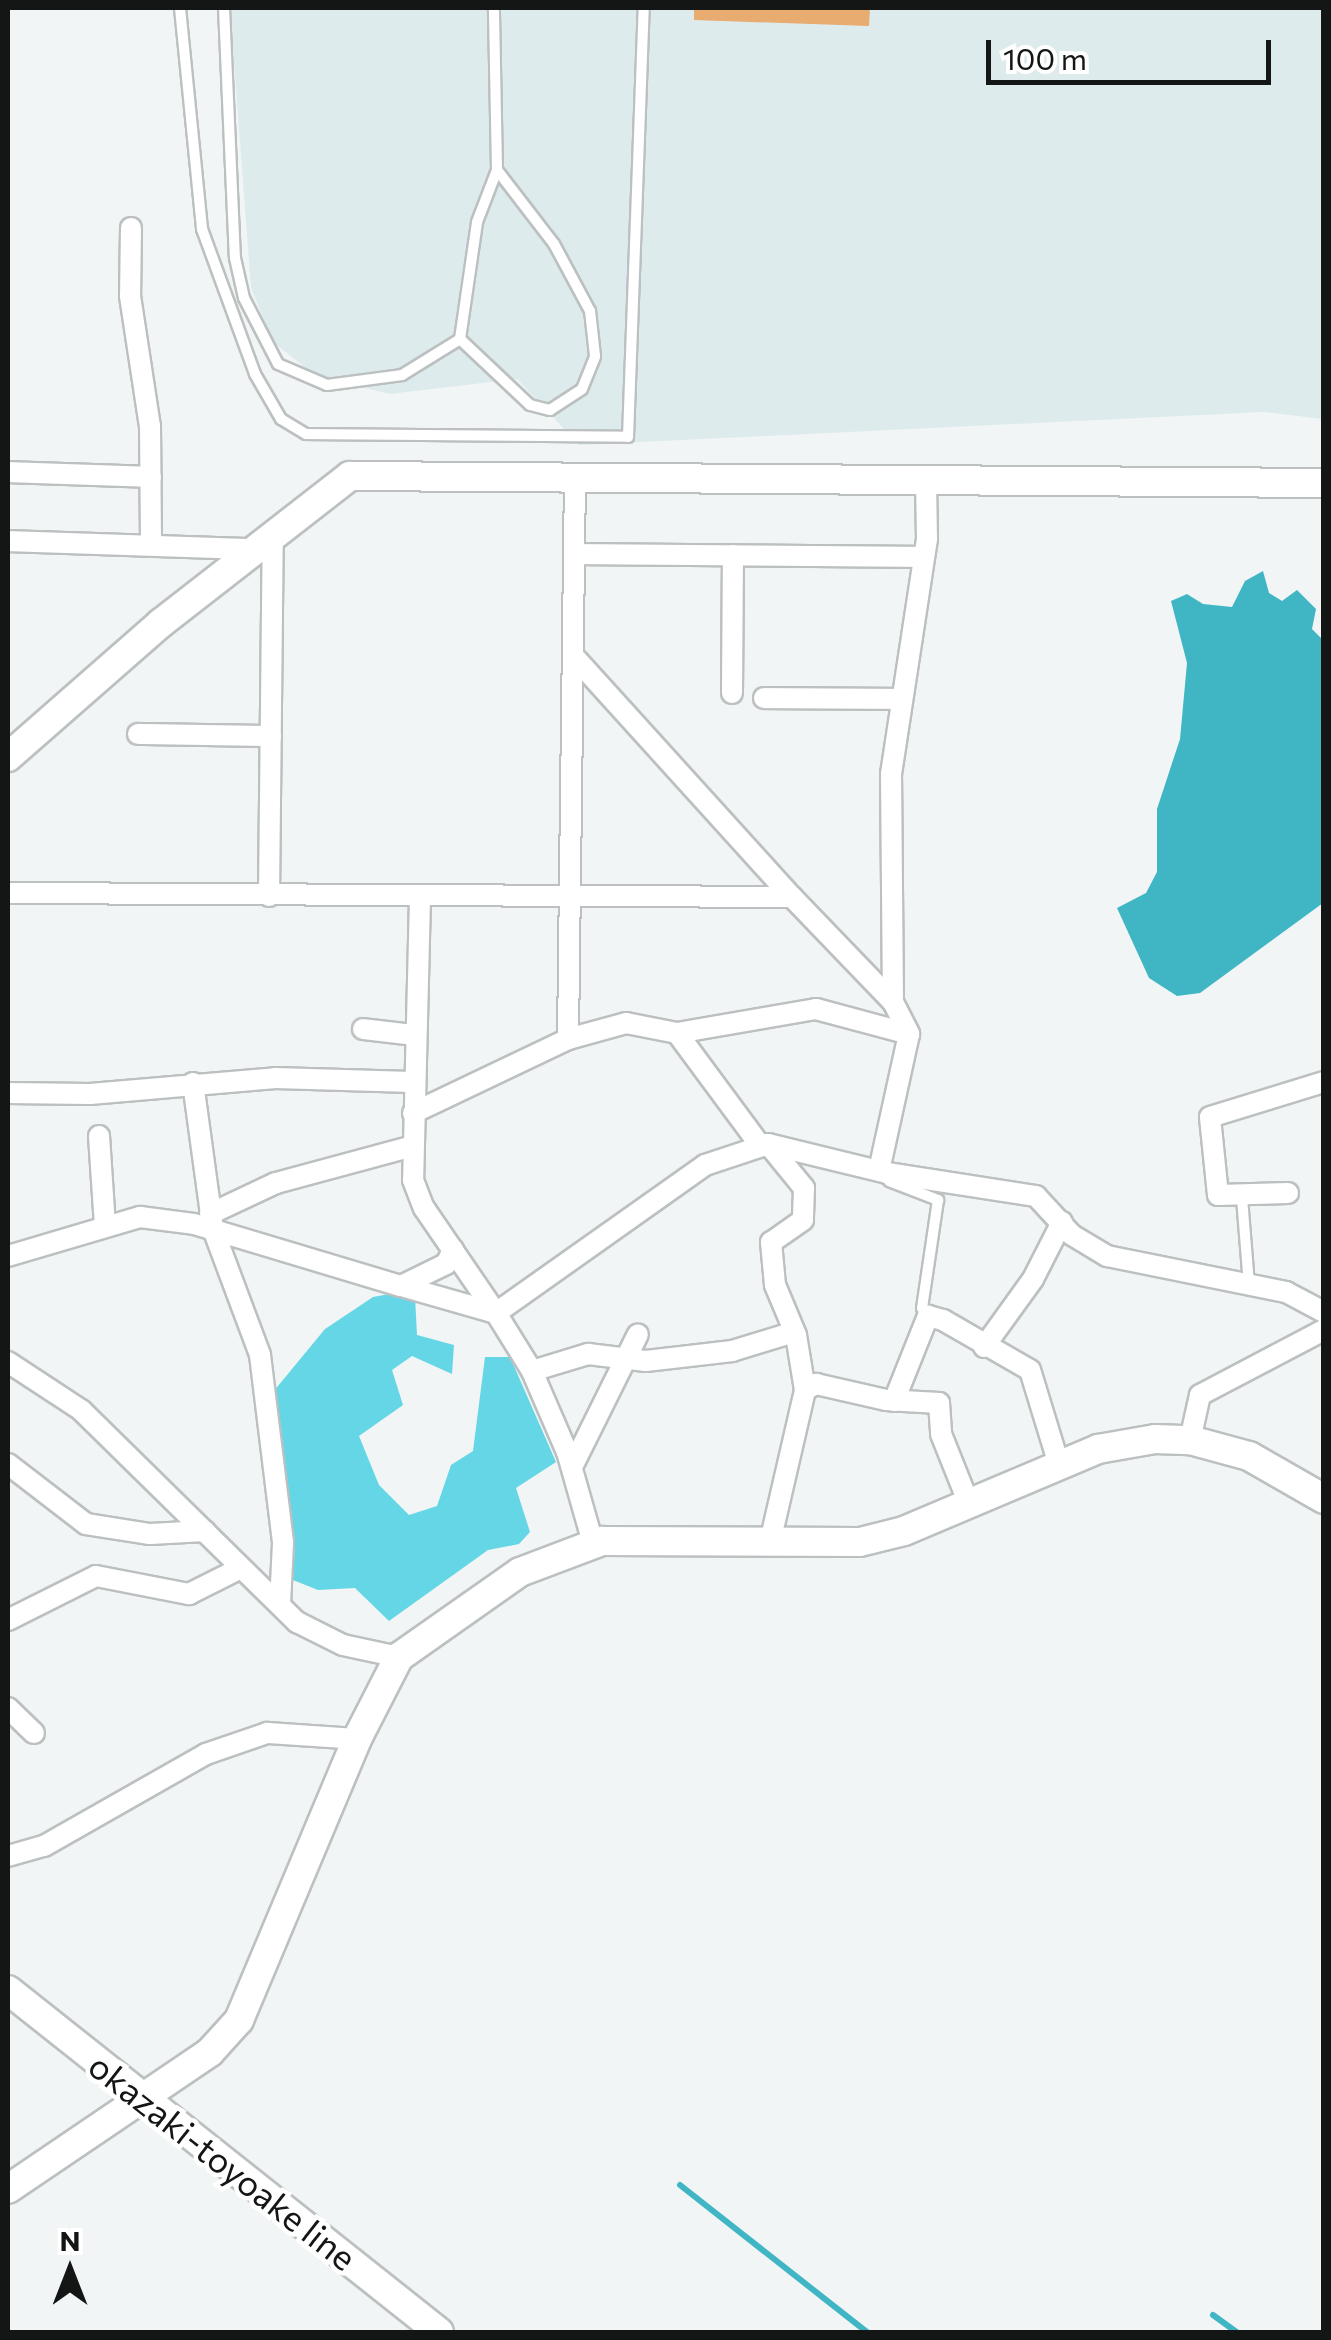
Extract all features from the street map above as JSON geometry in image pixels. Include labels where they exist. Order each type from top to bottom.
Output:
[{"type":"street","points":[[131,228],[130,296],[151,477],[151,544]]},
{"type":"street","points":[[8,472],[151,477]]},
{"type":"street","points":[[568,1039],[579,554],[575,474]]},
{"type":"street","points":[[8,757],[263,541],[350,476],[575,474],[926,481],[1324,482]]},
{"type":"street","points":[[893,1002],[891,774],[923,557],[926,481]]},
{"type":"street","points":[[8,541],[263,541]]},
{"type":"street","points":[[263,541],[271,736],[268,896]]},
{"type":"street","points":[[579,554],[923,557]]},
{"type":"street","points":[[732,692],[733,555]]},
{"type":"street","points":[[577,660],[893,1002],[909,1034],[883,1172]]},
{"type":"street","points":[[764,698],[901,699]]},
{"type":"street","points":[[138,734],[271,736]]},
{"type":"street","points":[[8,892],[571,900],[792,897]]},
{"type":"street","points":[[420,898],[412,1082],[413,1180],[532,1372],[572,1468],[593,1543]]},
{"type":"street","points":[[413,1113],[568,1039],[626,1023],[677,1032],[816,1010],[909,1034]]},
{"type":"street","points":[[364,1029],[414,1035]]},
{"type":"street","points":[[677,1032],[764,1145],[804,1188],[804,1220],[771,1242],[775,1285],[794,1332],[805,1390],[770,1542]]},
{"type":"street","points":[[8,1093],[90,1094],[193,1083],[412,1082]]},
{"type":"street","points":[[1288,1193],[1242,1198],[1218,1195],[1210,1117],[1324,1082]]},
{"type":"street","points":[[193,1083],[212,1222],[260,1354],[283,1543],[280,1605]]},
{"type":"street","points":[[98,1136],[104,1226]]},
{"type":"street","points":[[496,1313],[705,1166],[764,1145],[883,1172],[1036,1196],[1072,1235],[1132,1265],[1286,1292],[1324,1312]]},
{"type":"street","points":[[212,1222],[276,1183],[413,1146]]},
{"type":"street","points":[[8,1256],[140,1217],[212,1222],[401,1286],[496,1313]]},
{"type":"street","points":[[984,1347],[1033,1278],[1062,1222]]},
{"type":"street","points":[[401,1286],[446,1264],[453,1250]]},
{"type":"street","points":[[894,1400],[928,1316],[1035,1376],[1059,1464]]},
{"type":"street","points":[[1190,1440],[1200,1394],[1324,1330]]},
{"type":"street","points":[[532,1372],[588,1354],[627,1361],[732,1350],[794,1332]]},
{"type":"street","points":[[572,1468],[638,1334]]},
{"type":"street","points":[[8,1362],[82,1410],[241,1568],[316,1634],[399,1657]]},
{"type":"street","points":[[805,1390],[825,1384],[894,1400],[939,1403],[941,1434],[969,1504]]},
{"type":"street","points":[[8,2189],[210,2052],[239,2020],[357,1740],[399,1657],[520,1572],[593,1543],[860,1542],[1126,1442],[1190,1440],[1250,1456],[1324,1498]]},
{"type":"street","points":[[8,1464],[86,1524],[150,1534],[205,1530]]},
{"type":"street","points":[[8,1620],[96,1576],[188,1594],[241,1568]]},
{"type":"street","points":[[8,1708],[34,1733]]},
{"type":"street","points":[[8,1856],[44,1846],[206,1754],[267,1733],[357,1740]]},
{"type":"street","name":"okazaki-toyoake line","points":[[8,1990],[439,2332]]},
{"type":"lane","points":[[180,8],[202,230],[255,374],[281,419],[306,434],[628,437],[644,8]]},
{"type":"lane","points":[[224,8],[235,258],[264,347],[292,375],[348,386],[402,375],[460,339],[477,222],[497,170],[494,8]]},
{"type":"lane","points":[[460,339],[530,405],[550,410],[582,389],[595,356],[590,311],[554,244],[497,170]]},
{"type":"lane","points":[[883,1172],[892,1183],[938,1200],[922,1308],[928,1316]]},
{"type":"lane","points":[[1242,1198],[1250,1285]]},
{"type":"shaded area","points":[[230,8],[1323,8],[1323,419],[1263,412],[579,445],[517,379],[390,394],[317,377],[273,342],[251,288]]},
{"type":"shaded area","points":[[1263,571],[1269,593],[1282,601],[1297,590],[1316,609],[1312,629],[1323,640],[1323,903],[1200,993],[1177,996],[1149,978],[1117,908],[1146,893],[1157,872],[1157,809],[1180,739],[1187,663],[1171,601],[1187,594],[1203,604],[1232,607],[1245,581]]},
{"type":"shaded area","points":[[400,1292],[415,1296],[417,1335],[454,1345],[452,1374],[412,1356],[392,1370],[403,1405],[359,1436],[379,1485],[409,1515],[437,1506],[451,1465],[473,1451],[485,1357],[510,1357],[556,1462],[516,1488],[530,1532],[519,1544],[488,1550],[389,1621],[355,1588],[318,1590],[288,1578],[273,1392],[325,1329],[373,1297]]},
{"type":"building","points":[[694,8],[870,8],[869,26],[694,20]]},
{"type":"waterway","points":[[680,2185],[867,2332]]},
{"type":"waterway","points":[[1213,2315],[1236,2332]]}]
